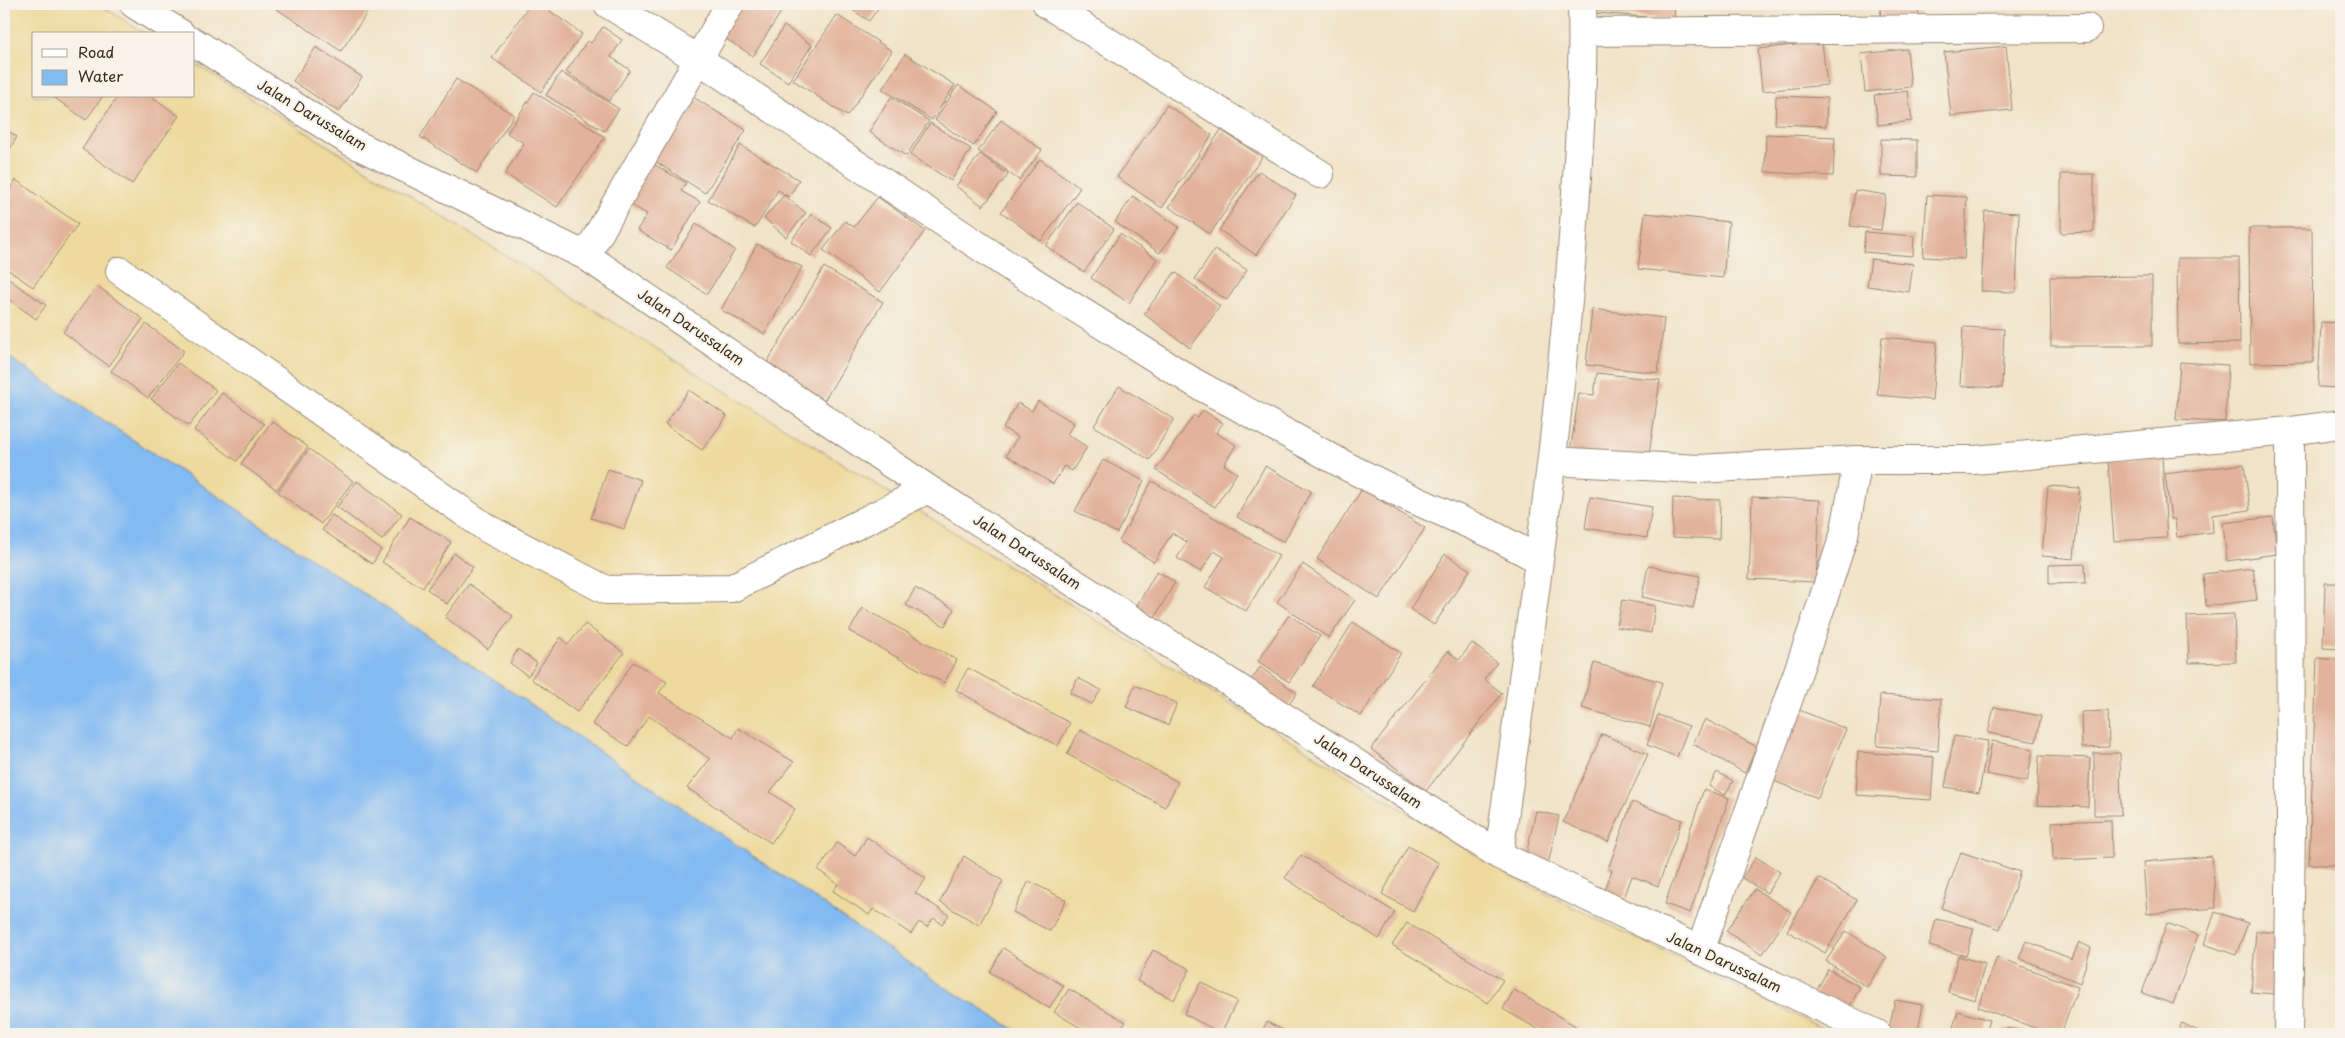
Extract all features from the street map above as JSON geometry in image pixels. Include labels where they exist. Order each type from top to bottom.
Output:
[{"type":"street","points":[[134,4],[178,32]]},
{"type":"street","points":[[608,4],[698,59],[1015,270],[1195,383],[1348,467],[1406,496],[1489,533],[1538,559]]},
{"type":"street","points":[[586,256],[730,4]]},
{"type":"street","points":[[1047,4],[1320,174]]},
{"type":"street","points":[[1499,855],[1552,461],[1570,285],[1580,132],[1582,4]]},
{"type":"street","points":[[1583,32],[2087,28]]},
{"type":"street","name":"Jalan Darussalam","points":[[195,43],[349,140],[586,256],[928,489],[1499,855],[1877,1034]]},
{"type":"street","points":[[120,271],[488,529],[606,590],[732,588],[928,489]]},
{"type":"street","points":[[1552,461],[1699,469],[1858,460],[1974,460],[2290,431],[2341,424]]},
{"type":"street","points":[[2288,1034],[2291,829],[2290,431]]},
{"type":"street","points":[[1700,951],[1820,609],[1844,535],[1858,460]]},
{"type":"sand","points":[[4,4],[98,4],[143,32],[32,32],[32,98],[195,98],[195,64],[1515,879],[1834,1034],[1022,1034],[940,984],[545,714],[4,354]]},
{"type":"water","points":[[4,354],[545,714],[940,984],[1022,1034],[4,1034]]},
{"type":"building","points":[[269,4],[373,4],[341,51]]},
{"type":"building","points":[[530,4],[540,4],[582,34],[541,92],[492,58]]},
{"type":"building","points":[[733,4],[774,4],[783,9],[753,56],[715,32]]},
{"type":"building","points":[[844,4],[881,4],[869,21]]},
{"type":"building","points":[[1596,4],[1675,4],[1674,19],[1595,13]]},
{"type":"building","points":[[1880,4],[1918,4],[1919,22],[1881,23]]},
{"type":"building","points":[[837,15],[892,51],[847,116],[793,80]]},
{"type":"building","points":[[784,26],[812,45],[788,82],[760,64]]},
{"type":"building","points":[[603,27],[622,40],[611,57],[630,70],[609,101],[566,72],[587,41],[591,43]]},
{"type":"building","points":[[1822,42],[1827,85],[1762,91],[1758,49]]},
{"type":"building","points":[[2006,46],[2012,110],[1951,116],[1944,52]]},
{"type":"building","points":[[316,47],[362,77],[339,112],[293,81]]},
{"type":"building","points":[[1907,49],[1911,87],[1865,92],[1861,54]]},
{"type":"building","points":[[905,54],[955,85],[932,120],[882,89]]},
{"type":"building","points":[[561,72],[619,109],[604,131],[546,95]]},
{"type":"building","points":[[456,79],[514,115],[477,173],[420,137]]},
{"type":"building","points":[[958,85],[997,111],[974,146],[935,120]]},
{"type":"building","points":[[1908,91],[1912,121],[1878,125],[1874,95]]},
{"type":"building","points":[[534,92],[605,137],[557,207],[505,174],[524,143],[507,133]]},
{"type":"building","points":[[685,92],[746,130],[705,193],[645,155]]},
{"type":"building","points":[[1776,96],[1827,98],[1826,126],[1775,124]]},
{"type":"building","points":[[891,97],[929,121],[906,156],[869,132]]},
{"type":"building","points":[[55,98],[102,98],[86,120]]},
{"type":"building","points":[[117,98],[154,98],[179,116],[132,184],[82,149]]},
{"type":"building","points":[[1167,105],[1212,135],[1162,208],[1117,177]]},
{"type":"building","points":[[1001,120],[1042,150],[1019,180],[978,151]]},
{"type":"building","points":[[930,123],[971,149],[951,181],[910,155]]},
{"type":"building","points":[[4,128],[17,137],[4,158]]},
{"type":"building","points":[[1221,130],[1262,157],[1210,234],[1169,207]]},
{"type":"building","points":[[1766,134],[1835,137],[1833,176],[1765,172]]},
{"type":"building","points":[[1881,139],[1917,140],[1917,177],[1881,176]]},
{"type":"building","points":[[740,145],[799,180],[789,197],[778,190],[755,228],[708,200]]},
{"type":"building","points":[[980,154],[1008,175],[983,206],[956,186]]},
{"type":"building","points":[[645,159],[686,183],[681,191],[700,202],[671,250],[637,230],[647,214],[621,199]]},
{"type":"building","points":[[1040,159],[1080,188],[1041,241],[1001,212]]},
{"type":"building","points":[[1259,171],[1296,195],[1256,255],[1219,230]]},
{"type":"building","points":[[2061,174],[2094,174],[2094,232],[2061,233]]},
{"type":"building","points":[[16,180],[78,224],[33,287],[4,267],[4,197]]},
{"type":"building","points":[[1855,190],[1886,195],[1881,230],[1850,226]]},
{"type":"building","points":[[784,195],[806,213],[786,237],[764,218]]},
{"type":"building","points":[[1927,195],[1967,197],[1964,259],[1923,257]]},
{"type":"building","points":[[1133,196],[1179,227],[1160,253],[1115,222]]},
{"type":"building","points":[[878,197],[925,231],[880,292],[823,250],[845,221],[854,227]]},
{"type":"building","points":[[1077,202],[1114,229],[1084,272],[1046,246]]},
{"type":"building","points":[[1985,211],[2019,213],[2016,292],[1981,291]]},
{"type":"building","points":[[1645,213],[1729,222],[1723,278],[1638,269]]},
{"type":"building","points":[[811,214],[832,228],[811,256],[791,241]]},
{"type":"building","points":[[696,224],[735,250],[707,294],[667,268]]},
{"type":"building","points":[[2249,228],[2312,228],[2313,362],[2250,363]]},
{"type":"building","points":[[1865,232],[1914,236],[1913,256],[1863,252]]},
{"type":"building","points":[[1120,234],[1157,259],[1129,303],[1091,278]]},
{"type":"building","points":[[757,244],[802,267],[765,334],[721,310]]},
{"type":"building","points":[[1215,249],[1247,270],[1227,300],[1195,279]]},
{"type":"building","points":[[2177,258],[2239,258],[2240,343],[2178,344]]},
{"type":"building","points":[[1871,259],[1913,264],[1909,292],[1867,286]]},
{"type":"building","points":[[824,267],[883,302],[821,406],[762,371]]},
{"type":"building","points":[[1175,272],[1220,306],[1190,348],[1144,314]]},
{"type":"building","points":[[4,276],[46,305],[36,319],[4,296]]},
{"type":"building","points":[[2152,276],[2152,346],[2051,346],[2050,277]]},
{"type":"building","points":[[97,286],[143,319],[109,366],[63,332]]},
{"type":"building","points":[[1592,309],[1664,318],[1658,373],[1586,365]]},
{"type":"building","points":[[2321,322],[2341,323],[2341,388],[2318,387]]},
{"type":"building","points":[[146,324],[184,351],[148,398],[111,371]]},
{"type":"building","points":[[1963,327],[2004,329],[2002,388],[1960,386]]},
{"type":"building","points":[[1882,337],[1937,342],[1932,400],[1877,395]]},
{"type":"building","points":[[2180,362],[2228,365],[2225,422],[2176,420]]},
{"type":"building","points":[[178,363],[216,390],[189,426],[151,399]]},
{"type":"building","points":[[1597,373],[1660,380],[1649,455],[1570,453],[1579,393],[1594,395]]},
{"type":"building","points":[[1119,386],[1174,419],[1150,460],[1094,426]]},
{"type":"building","points":[[689,390],[727,416],[702,450],[665,424]]},
{"type":"building","points":[[222,393],[264,424],[237,461],[194,430]]},
{"type":"building","points":[[1038,401],[1074,423],[1067,434],[1087,447],[1072,471],[1064,466],[1053,484],[1006,455],[1018,437],[1003,428],[1018,403],[1032,411]]},
{"type":"building","points":[[1203,410],[1223,423],[1216,433],[1236,445],[1224,465],[1237,473],[1215,507],[1156,470],[1194,415],[1198,418]]},
{"type":"building","points":[[272,421],[308,447],[277,490],[241,464]]},
{"type":"building","points":[[309,449],[353,481],[321,524],[278,492]]},
{"type":"building","points":[[2162,457],[2167,538],[2114,541],[2108,460]]},
{"type":"building","points":[[1103,460],[1144,481],[1117,533],[1075,511]]},
{"type":"building","points":[[2244,464],[2250,510],[2212,515],[2213,532],[2177,537],[2175,519],[2171,519],[2165,474]]},
{"type":"building","points":[[1265,466],[1311,491],[1284,542],[1237,517]]},
{"type":"building","points":[[608,469],[641,480],[624,529],[591,518]]},
{"type":"building","points":[[357,481],[402,514],[382,540],[337,507]]},
{"type":"building","points":[[1152,481],[1279,556],[1246,611],[1205,587],[1224,557],[1214,551],[1201,572],[1177,558],[1187,542],[1172,533],[1154,562],[1119,541]]},
{"type":"building","points":[[2048,486],[2080,488],[2074,559],[2042,556]]},
{"type":"building","points":[[1362,489],[1425,528],[1379,599],[1317,559]]},
{"type":"building","points":[[1590,497],[1652,507],[1647,538],[1585,528]]},
{"type":"building","points":[[1752,497],[1820,500],[1816,582],[1749,579]]},
{"type":"building","points":[[1673,498],[1720,500],[1719,539],[1672,537]]},
{"type":"building","points":[[332,515],[381,550],[372,564],[322,530]]},
{"type":"building","points":[[410,517],[451,542],[423,588],[382,562]]},
{"type":"building","points":[[2273,517],[2277,554],[2227,561],[2223,523]]},
{"type":"building","points":[[454,553],[473,567],[447,604],[427,589]]},
{"type":"building","points":[[1445,554],[1470,570],[1434,625],[1410,609]]},
{"type":"building","points":[[1303,564],[1355,600],[1329,638],[1277,602]]},
{"type":"building","points":[[2085,564],[2086,583],[2049,584],[2049,565]]},
{"type":"building","points":[[1648,566],[1700,576],[1693,608],[1642,597]]},
{"type":"building","points":[[2253,568],[2257,600],[2206,606],[2203,574]]},
{"type":"building","points":[[1157,571],[1175,582],[1155,617],[1136,607]]},
{"type":"building","points":[[2325,583],[2341,583],[2341,649],[2323,648]]},
{"type":"building","points":[[469,584],[513,616],[488,649],[445,617]]},
{"type":"building","points":[[915,588],[954,609],[945,626],[906,605]]},
{"type":"building","points":[[1622,600],[1655,606],[1651,633],[1617,627]]},
{"type":"building","points":[[863,608],[957,660],[944,683],[849,631]]},
{"type":"building","points":[[2234,614],[2236,662],[2189,663],[2187,616]]},
{"type":"building","points":[[1289,615],[1320,636],[1289,682],[1258,661]]},
{"type":"building","points":[[1353,622],[1401,653],[1361,716],[1313,686]]},
{"type":"building","points":[[585,624],[624,653],[577,712],[531,679],[561,637],[568,645]]},
{"type":"building","points":[[1472,643],[1497,663],[1484,679],[1502,693],[1426,791],[1371,749],[1448,651],[1459,660]]},
{"type":"building","points":[[518,649],[537,663],[528,676],[510,663]]},
{"type":"building","points":[[2317,658],[2341,660],[2341,866],[2309,864]]},
{"type":"building","points":[[633,662],[667,682],[659,693],[733,738],[738,728],[794,762],[770,792],[795,809],[771,843],[687,788],[710,759],[649,716],[628,746],[592,724]]},
{"type":"building","points":[[1594,663],[1662,682],[1650,727],[1582,708]]},
{"type":"building","points":[[1260,667],[1297,693],[1285,710],[1248,685]]},
{"type":"building","points":[[968,668],[1070,723],[1058,746],[956,690]]},
{"type":"building","points":[[1078,678],[1101,690],[1092,704],[1070,693]]},
{"type":"building","points":[[1135,685],[1177,703],[1168,725],[1126,707]]},
{"type":"building","points":[[1880,695],[1941,699],[1938,751],[1877,746]]},
{"type":"building","points":[[1994,707],[2041,716],[2036,742],[1988,733]]},
{"type":"building","points":[[1799,710],[1846,729],[1818,798],[1771,780]]},
{"type":"building","points":[[2108,711],[2109,747],[2082,748],[2081,712]]},
{"type":"building","points":[[1658,715],[1689,726],[1677,757],[1647,745]]},
{"type":"building","points":[[1705,719],[1757,747],[1745,773],[1693,744]]},
{"type":"building","points":[[1080,730],[1178,782],[1165,807],[1067,754]]},
{"type":"building","points":[[1602,734],[1648,754],[1608,842],[1563,822]]},
{"type":"building","points":[[1954,736],[1988,741],[1979,793],[1945,787]]},
{"type":"building","points":[[1992,741],[2033,749],[2027,782],[1986,774]]},
{"type":"building","points":[[1858,752],[1934,757],[1931,800],[1856,795]]},
{"type":"building","points":[[2094,753],[2120,753],[2121,815],[2094,815]]},
{"type":"building","points":[[2039,756],[2090,758],[2088,807],[2037,805]]},
{"type":"building","points":[[1717,772],[1733,781],[1725,795],[1709,786]]},
{"type":"building","points":[[1704,789],[1729,798],[1690,913],[1665,904]]},
{"type":"building","points":[[1632,802],[1682,820],[1658,886],[1632,876],[1624,898],[1605,890],[1612,870],[1608,869]]},
{"type":"building","points":[[1536,811],[1559,816],[1548,864],[1525,859]]},
{"type":"building","points":[[2111,820],[2112,858],[2053,860],[2052,822]]},
{"type":"building","points":[[867,837],[926,879],[915,893],[949,915],[942,924],[934,918],[927,927],[919,922],[911,934],[873,909],[869,915],[833,891],[838,884],[818,870],[837,843],[855,856]]},
{"type":"building","points":[[1408,846],[1439,863],[1413,911],[1382,894]]},
{"type":"building","points":[[1961,852],[2020,872],[2000,929],[1941,908]]},
{"type":"building","points":[[1301,855],[1395,912],[1379,939],[1285,878]]},
{"type":"building","points":[[964,856],[1003,881],[979,925],[940,902]]},
{"type":"building","points":[[2212,856],[2216,908],[2147,914],[2143,862]]},
{"type":"building","points":[[1756,857],[1780,872],[1767,893],[1742,878]]},
{"type":"building","points":[[1819,878],[1857,900],[1825,953],[1787,931]]},
{"type":"building","points":[[1029,881],[1066,900],[1050,931],[1013,912]]},
{"type":"building","points":[[1755,889],[1791,912],[1762,955],[1726,931]]},
{"type":"building","points":[[2215,912],[2248,923],[2236,955],[2204,944]]},
{"type":"building","points":[[1936,919],[1974,928],[1966,956],[1929,946]]},
{"type":"building","points":[[1407,923],[1503,980],[1488,1003],[1392,945]]},
{"type":"building","points":[[2167,923],[2198,935],[2173,1004],[2142,993]]},
{"type":"building","points":[[1846,931],[1887,957],[1867,987],[1826,961]]},
{"type":"building","points":[[2256,931],[2279,933],[2274,994],[2251,992]]},
{"type":"building","points":[[2026,941],[2072,959],[2079,942],[2091,948],[2080,983],[2019,958]]},
{"type":"building","points":[[1003,948],[1064,986],[1049,1008],[990,972]]},
{"type":"building","points":[[1153,950],[1190,969],[1174,1000],[1137,981]]},
{"type":"building","points":[[1958,956],[1985,964],[1975,1000],[1948,992]]},
{"type":"building","points":[[1997,957],[2078,987],[2061,1034],[2051,1034],[1978,1007]]},
{"type":"building","points":[[1828,969],[1860,987],[1845,1015],[1813,997]]},
{"type":"building","points":[[1201,982],[1237,1001],[1221,1033],[1184,1014]]},
{"type":"building","points":[[1069,989],[1126,1022],[1117,1034],[1091,1034],[1054,1012]]},
{"type":"building","points":[[1514,990],[1589,1034],[1546,1034],[1503,1009]]},
{"type":"building","points":[[1895,1000],[1923,1005],[1917,1034],[1888,1034]]},
{"type":"building","points":[[1958,1011],[1989,1020],[1985,1034],[1951,1034]]},
{"type":"building","points":[[1267,1022],[1291,1034],[1260,1034]]},
{"type":"building","points":[[2182,1023],[2204,1034],[2176,1034]]},
{"type":"building","points":[[2004,1028],[2028,1031],[2028,1034],[2003,1034]]}]
